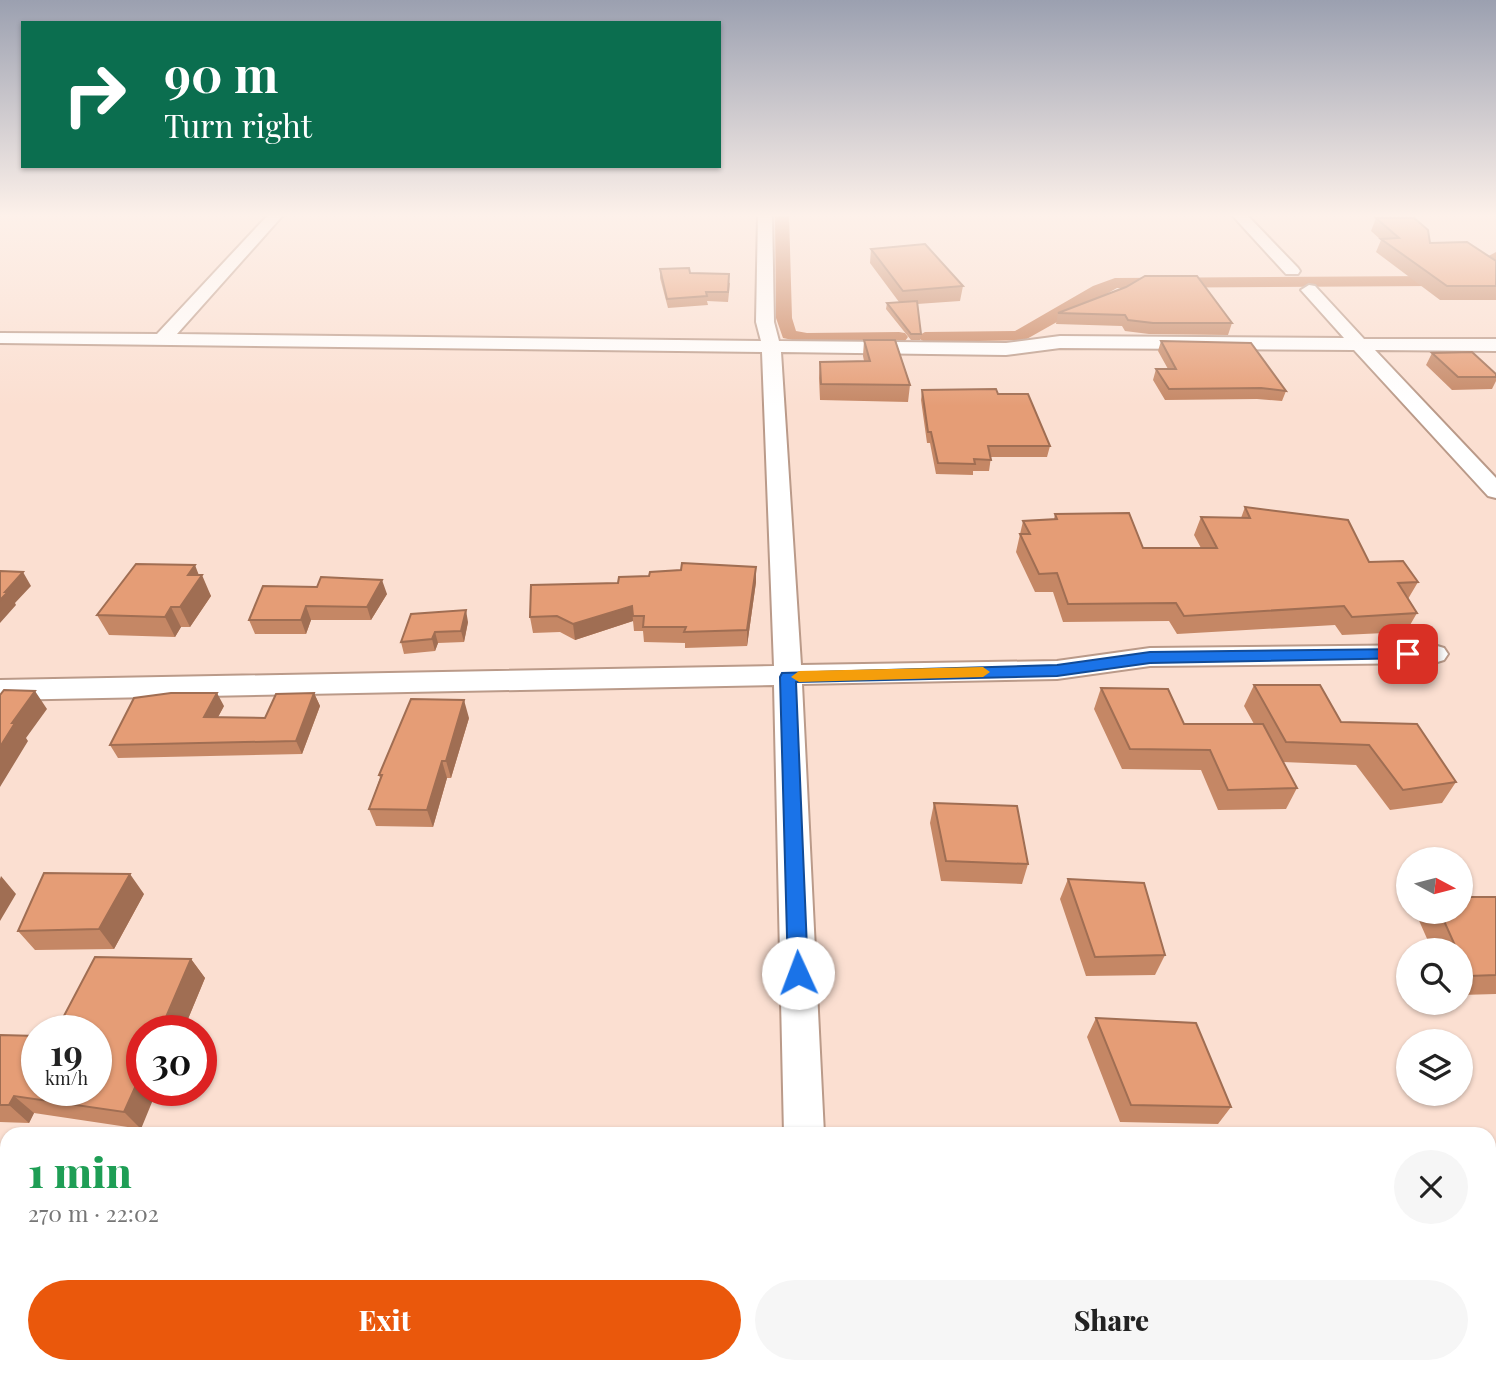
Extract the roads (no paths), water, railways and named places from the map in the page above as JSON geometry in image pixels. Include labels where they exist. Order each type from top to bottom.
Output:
[{"type":"street","points":[[163,339],[219,278]]},
{"type":"street","points":[[765,278],[765,322],[771,344],[788,677],[804,1127]]},
{"type":"street","points":[[1309,290],[1496,491]]},
{"type":"street","points":[[0,338],[771,344],[912,339],[1006,349],[1060,342],[1496,345]]},
{"type":"street","points":[[0,690],[788,677],[1057,670],[1150,657],[1433,654]]},
{"type":"waterway","points":[[783,278],[784,318],[789,334],[807,338],[899,337]]},
{"type":"waterway","points":[[925,337],[1019,336],[1099,289],[1115,283],[1433,281],[1449,278]]}]
